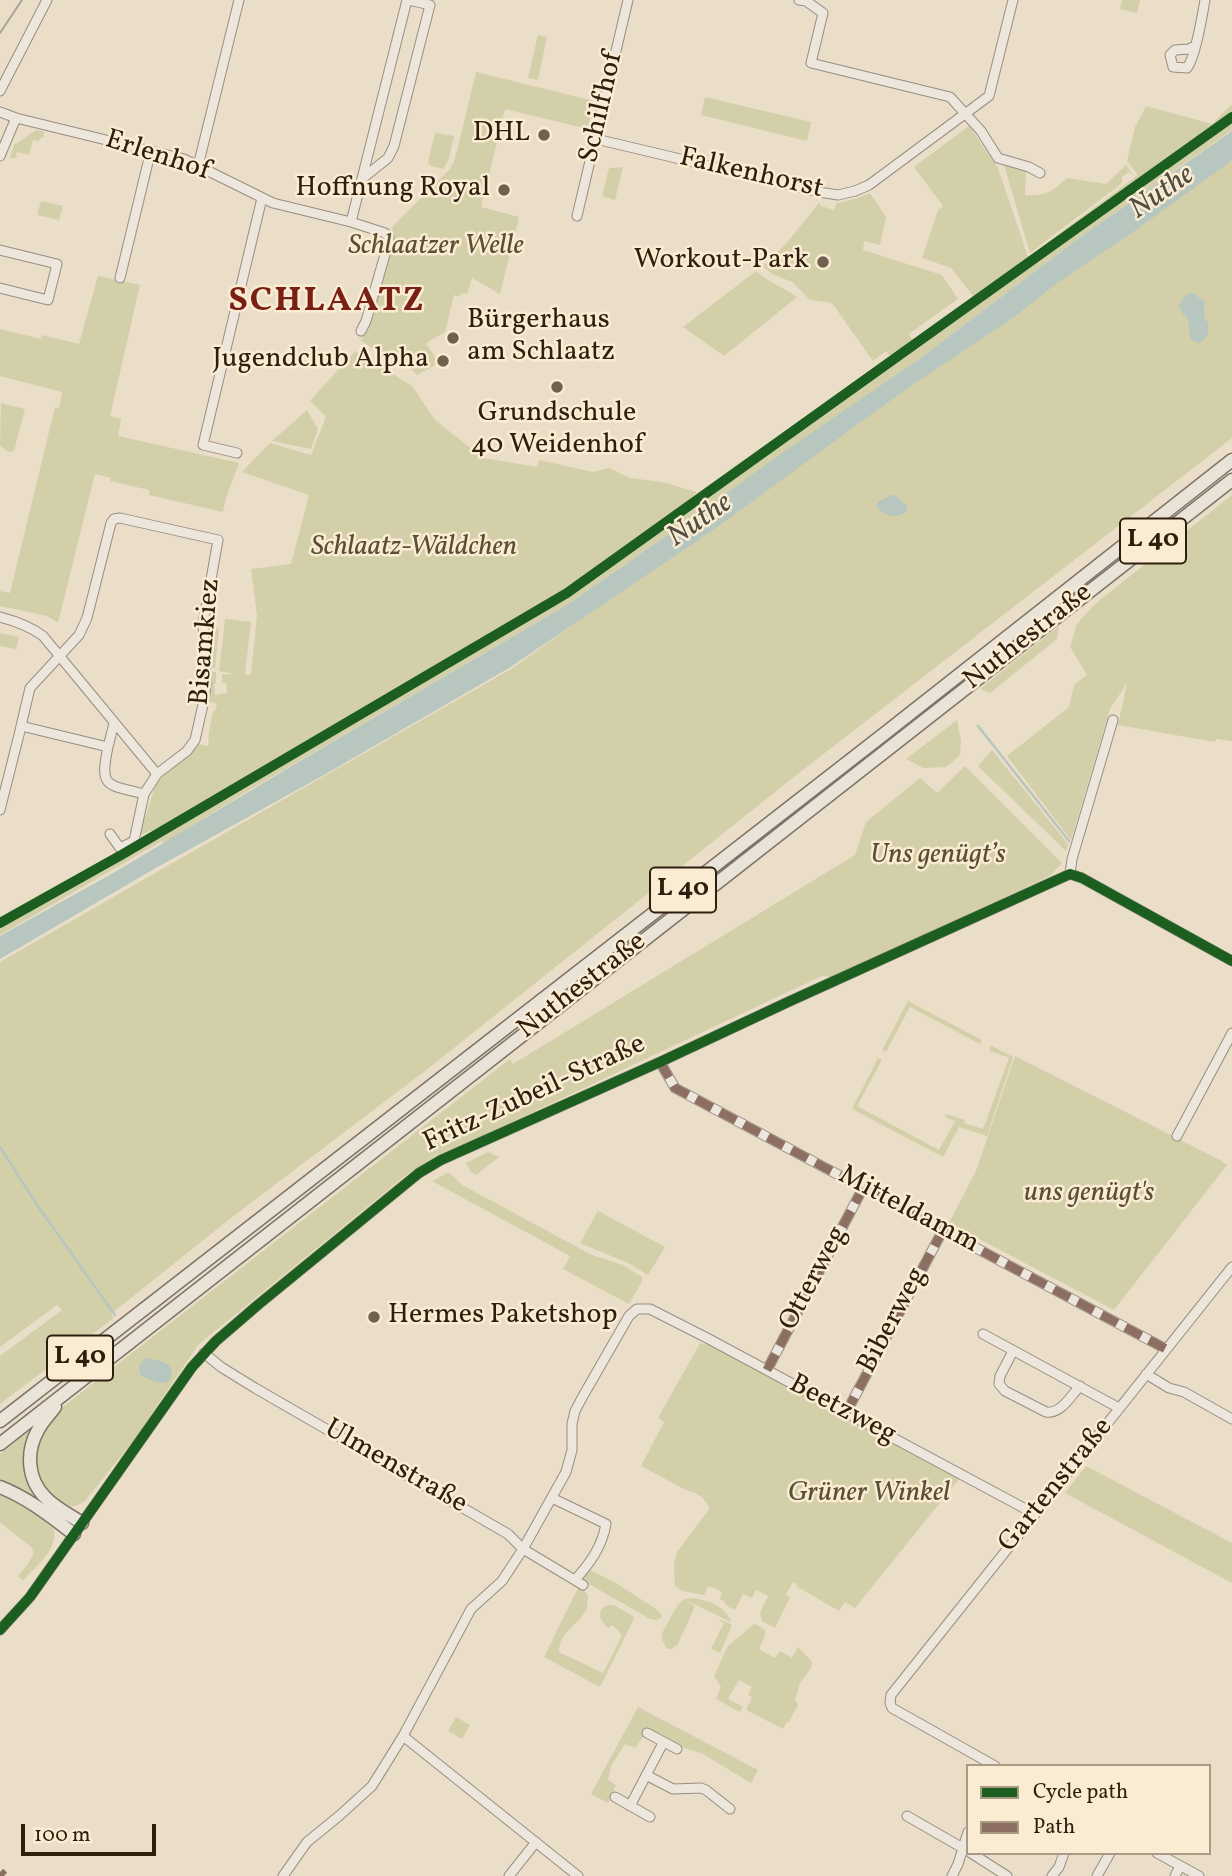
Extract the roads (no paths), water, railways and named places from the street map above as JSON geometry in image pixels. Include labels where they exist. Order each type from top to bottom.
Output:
[{"type":"highway","name":"Nuthestraße","points":[[0,1421],[1232,460]]},
{"type":"highway","name":"Nuthestraße","points":[[0,1444],[1232,480]]},
{"type":"highway","points":[[67,1392],[39,1427],[29,1458],[34,1480],[46,1499],[78,1529]]},
{"type":"highway","points":[[0,1413],[27,1399]]},
{"type":"highway","points":[[0,1487],[16,1493],[78,1529]]},
{"type":"street","points":[[0,91],[47,0]]},
{"type":"street","points":[[198,166],[239,0]]},
{"type":"street","points":[[351,222],[408,0],[430,5],[394,146],[388,158],[363,178]]},
{"type":"street","name":"Schilfhof","points":[[577,216],[628,0]]},
{"type":"street","points":[[804,0],[823,13],[811,64],[950,97],[981,131],[998,158],[1040,173]]},
{"type":"street","name":"Falkenhorst","points":[[596,139],[819,192],[838,194],[855,191],[869,185],[989,96],[1013,0]]},
{"type":"street","points":[[1195,46],[1205,0]]},
{"type":"street","name":"Erlenhof","points":[[0,112],[184,159],[273,203],[381,230],[388,237],[388,244],[361,331]]},
{"type":"street","points":[[0,156],[16,118]]},
{"type":"street","points":[[120,278],[151,150]]},
{"type":"street","points":[[237,453],[202,445],[262,198]]},
{"type":"street","points":[[0,250],[57,264],[48,300],[0,288]]},
{"type":"street","name":"Bisamkiez","points":[[59,656],[79,635],[87,618],[114,519],[120,517],[218,540],[203,624],[205,700],[195,740],[187,751],[157,774],[144,794],[134,841],[120,848],[110,834]]},
{"type":"street","points":[[0,617],[20,622],[43,636],[157,774]]},
{"type":"street","points":[[0,810],[4,775],[21,726],[30,688],[59,656]]},
{"type":"street","points":[[1113,720],[1072,859],[1070,874],[1082,878],[1232,961]]},
{"type":"street","points":[[114,723],[104,769],[105,779],[111,785],[144,794]]},
{"type":"street","points":[[21,726],[108,747]]},
{"type":"street","name":"Fritz-Zubeil-Straße","points":[[0,1630],[30,1597],[204,1353],[259,1304],[419,1173],[456,1153],[1070,874]]},
{"type":"street","points":[[1177,1136],[1232,1033]]},
{"type":"street","name":"Mitteldamm","points":[[660,1062],[676,1088],[1166,1349]]},
{"type":"street","name":"Otterweg","points":[[766,1370],[863,1188]]},
{"type":"street","name":"Biberweg","points":[[846,1413],[943,1230]]},
{"type":"street","name":"Gartenstraße","points":[[991,1764],[892,1708],[889,1701],[895,1688],[1232,1267]]},
{"type":"street","name":"Beetzweg","points":[[552,1498],[570,1461],[572,1424],[583,1396],[632,1313],[641,1308],[650,1309],[1035,1514]]},
{"type":"street","points":[[983,1334],[1119,1408]]},
{"type":"street","points":[[1013,1351],[1000,1376],[999,1384],[1005,1391],[1045,1412],[1058,1410],[1080,1386]]},
{"type":"street","name":"Ulmenstraße","points":[[204,1353],[244,1381],[508,1534],[523,1549],[579,1583],[603,1538],[606,1524],[552,1498]]},
{"type":"street","points":[[1146,1374],[1232,1419]]},
{"type":"street","points":[[283,1876],[307,1842],[367,1791],[402,1736],[471,1609],[502,1581],[552,1498]]},
{"type":"street","points":[[647,1733],[677,1749]]},
{"type":"street","points":[[402,1736],[578,1876]]},
{"type":"street","points":[[630,1806],[663,1742]]},
{"type":"street","points":[[646,1775],[673,1789],[706,1790],[730,1809]]},
{"type":"street","points":[[615,1797],[650,1817]]},
{"type":"street","points":[[907,1816],[966,1850]]},
{"type":"street","points":[[509,1876],[536,1842]]},
{"type":"street","points":[[952,1876],[966,1852]]},
{"type":"street","points":[[973,1855],[1007,1876]]},
{"type":"street","points":[[1052,1876],[1063,1855]]},
{"type":"street","points":[[1097,1876],[1109,1855]]},
{"type":"street","points":[[1161,1855],[1199,1876]]},
{"type":"street","points":[[1175,1876],[1180,1866]]},
{"type":"water","name":"Nuthe","points":[[1232,131],[1232,160],[1227,164],[1057,283],[1014,317],[902,392],[713,530],[509,668],[0,959],[0,936],[115,872],[567,605],[915,362],[1082,236]]},
{"type":"water","points":[[1191,292],[1204,301],[1204,317],[1208,323],[1208,335],[1200,343],[1191,340],[1188,319],[1179,306],[1183,298]]},
{"type":"water","points":[[895,495],[907,506],[907,511],[890,516],[876,506]]},
{"type":"water","points":[[146,1358],[163,1362],[171,1368],[171,1377],[167,1383],[141,1376],[140,1366]]},
{"type":"waterway","points":[[978,726],[1069,841]]},
{"type":"waterway","points":[[0,1147],[37,1205],[115,1315]]},
{"type":"tram line","points":[[0,33],[22,0]]},
{"type":"place","name":"DHL","points":[[544,135]]},
{"type":"place","name":"Hoffnung Royal","points":[[504,190]]},
{"type":"place","name":"Workout-Park","points":[[823,262]]},
{"type":"place","name":"Bürgerhaus am Schlaatz","points":[[453,338]]},
{"type":"place","name":"Jugendclub Alpha","points":[[443,361]]},
{"type":"place","name":"Grundschule 40 Weidenhof","points":[[557,387]]},
{"type":"place","name":"Hermes Paketshop","points":[[374,1317]]},
{"type":"district","name":"SCHLAATZ","points":[[327,304]]},
{"type":"park label","name":"Schlaatzer Welle","points":[[436,248]]},
{"type":"park label","name":"Schlaatz-Wäldchen","points":[[414,549]]},
{"type":"park label","name":"Uns genügt’s","points":[[938,857]]},
{"type":"park label","name":"uns genügt's","points":[[1089,1195]]},
{"type":"park label","name":"Grüner Winkel","points":[[869,1495]]}]
